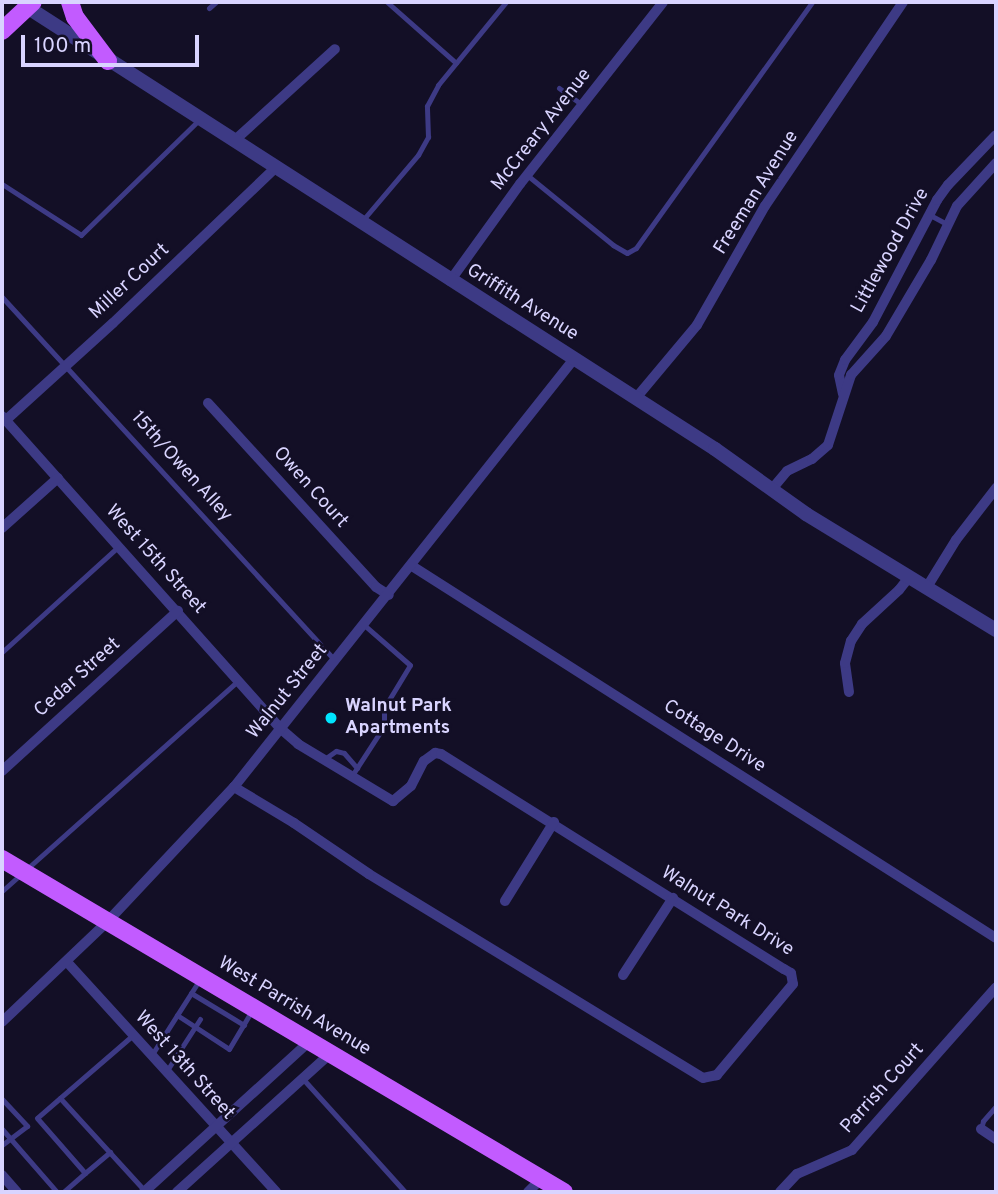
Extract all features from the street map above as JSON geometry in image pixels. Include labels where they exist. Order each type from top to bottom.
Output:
[{"type":"main road","points":[[70,2],[75,17],[108,61]]},
{"type":"main road","points":[[3,28],[30,4]]},
{"type":"main road","name":"West Parrish Avenue","points":[[2,859],[202,975],[564,1192]]},
{"type":"street","name":"McCreary Avenue","points":[[450,281],[527,175],[663,2]]},
{"type":"street","name":"Freeman Avenue","points":[[636,398],[697,324],[765,206],[903,2]]},
{"type":"street","name":"Griffith Avenue","points":[[30,4],[108,61],[636,398],[806,514],[996,630]]},
{"type":"street","points":[[235,140],[335,49]]},
{"type":"street","name":"Littlewood Drive","points":[[843,394],[839,375],[842,368],[886,296],[930,215],[948,185],[996,135]]},
{"type":"street","name":"Littlewood Drive","points":[[772,489],[788,471],[812,459],[828,445],[851,375],[886,336],[931,260],[947,223],[969,191],[996,163]]},
{"type":"street","name":"Miller Court","points":[[4,418],[113,323],[276,167]]},
{"type":"street","name":"Walnut Street","points":[[2,1022],[108,921],[234,787],[574,359]]},
{"type":"street","name":"Owen Court","points":[[208,403],[376,587],[389,595]]},
{"type":"street","name":"West 15th Street","points":[[4,418],[281,729]]},
{"type":"street","points":[[2,528],[58,478]]},
{"type":"street","points":[[927,587],[956,540],[996,488]]},
{"type":"street","name":"Cottage Drive","points":[[412,566],[996,939]]},
{"type":"street","points":[[849,692],[845,663],[851,641],[862,624],[899,590],[910,576]]},
{"type":"street","name":"Cedar Street","points":[[2,771],[178,611]]},
{"type":"street","name":"Walnut Park Drive","points":[[234,787],[294,823],[369,874],[709,1079],[732,1058],[789,989],[793,979],[784,969],[554,822],[441,754],[429,756],[411,786],[393,802],[354,772],[323,760],[281,729]]},
{"type":"street","points":[[505,901],[554,822]]},
{"type":"street","points":[[623,975],[673,898]]},
{"type":"street","name":"West 13th Street","points":[[67,962],[276,1192]]},
{"type":"street","name":"Parrish Court","points":[[780,1192],[797,1174],[841,1157],[857,1145],[996,987]]},
{"type":"street","points":[[145,1192],[311,1040]]},
{"type":"street","points":[[177,1192],[331,1054]]},
{"type":"street","points":[[981,1129],[996,1139]]},
{"type":"street","points":[[2,1175],[18,1192]]},
{"type":"street","points":[[528,1192],[541,1179]]},
{"type":"lane","points":[[209,8],[216,2]]},
{"type":"lane","points":[[387,2],[456,63]]},
{"type":"lane","points":[[362,221],[418,155],[428,137],[427,106],[438,85],[506,2]]},
{"type":"lane","points":[[527,175],[613,245],[627,253],[636,248],[813,2]]},
{"type":"lane","points":[[559,88],[582,106]]},
{"type":"lane","points":[[2,184],[81,235],[201,118]]},
{"type":"lane","points":[[930,215],[947,223]]},
{"type":"lane","name":"15th/Owen Alley","points":[[2,296],[336,661]]},
{"type":"lane","points":[[886,296],[903,306]]},
{"type":"lane","points":[[2,652],[119,546]]},
{"type":"lane","points":[[323,760],[335,751],[344,753],[354,772],[384,726],[384,708],[410,665],[364,625]]},
{"type":"lane","points":[[2,891],[239,680]]},
{"type":"lane","points":[[151,1056],[202,975]]},
{"type":"lane","points":[[191,993],[224,1016],[244,1025]]},
{"type":"lane","points":[[177,1015],[229,1049],[255,1007]]},
{"type":"lane","points":[[166,1072],[200,1019]]},
{"type":"lane","points":[[211,1037],[216,1029]]},
{"type":"lane","points":[[2,1145],[133,1035]]},
{"type":"lane","points":[[303,1079],[405,1192]]},
{"type":"lane","points":[[60,1098],[145,1192]]},
{"type":"lane","points":[[2,1099],[27,1126]]},
{"type":"lane","points":[[981,1129],[983,1121],[996,1106]]},
{"type":"lane","points":[[37,1118],[85,1173]]},
{"type":"lane","points":[[2,1129],[57,1192]]},
{"type":"lane","points":[[63,1192],[110,1152]]},
{"type":"place","name":"Walnut Park Apartments","points":[[331,718]]}]
